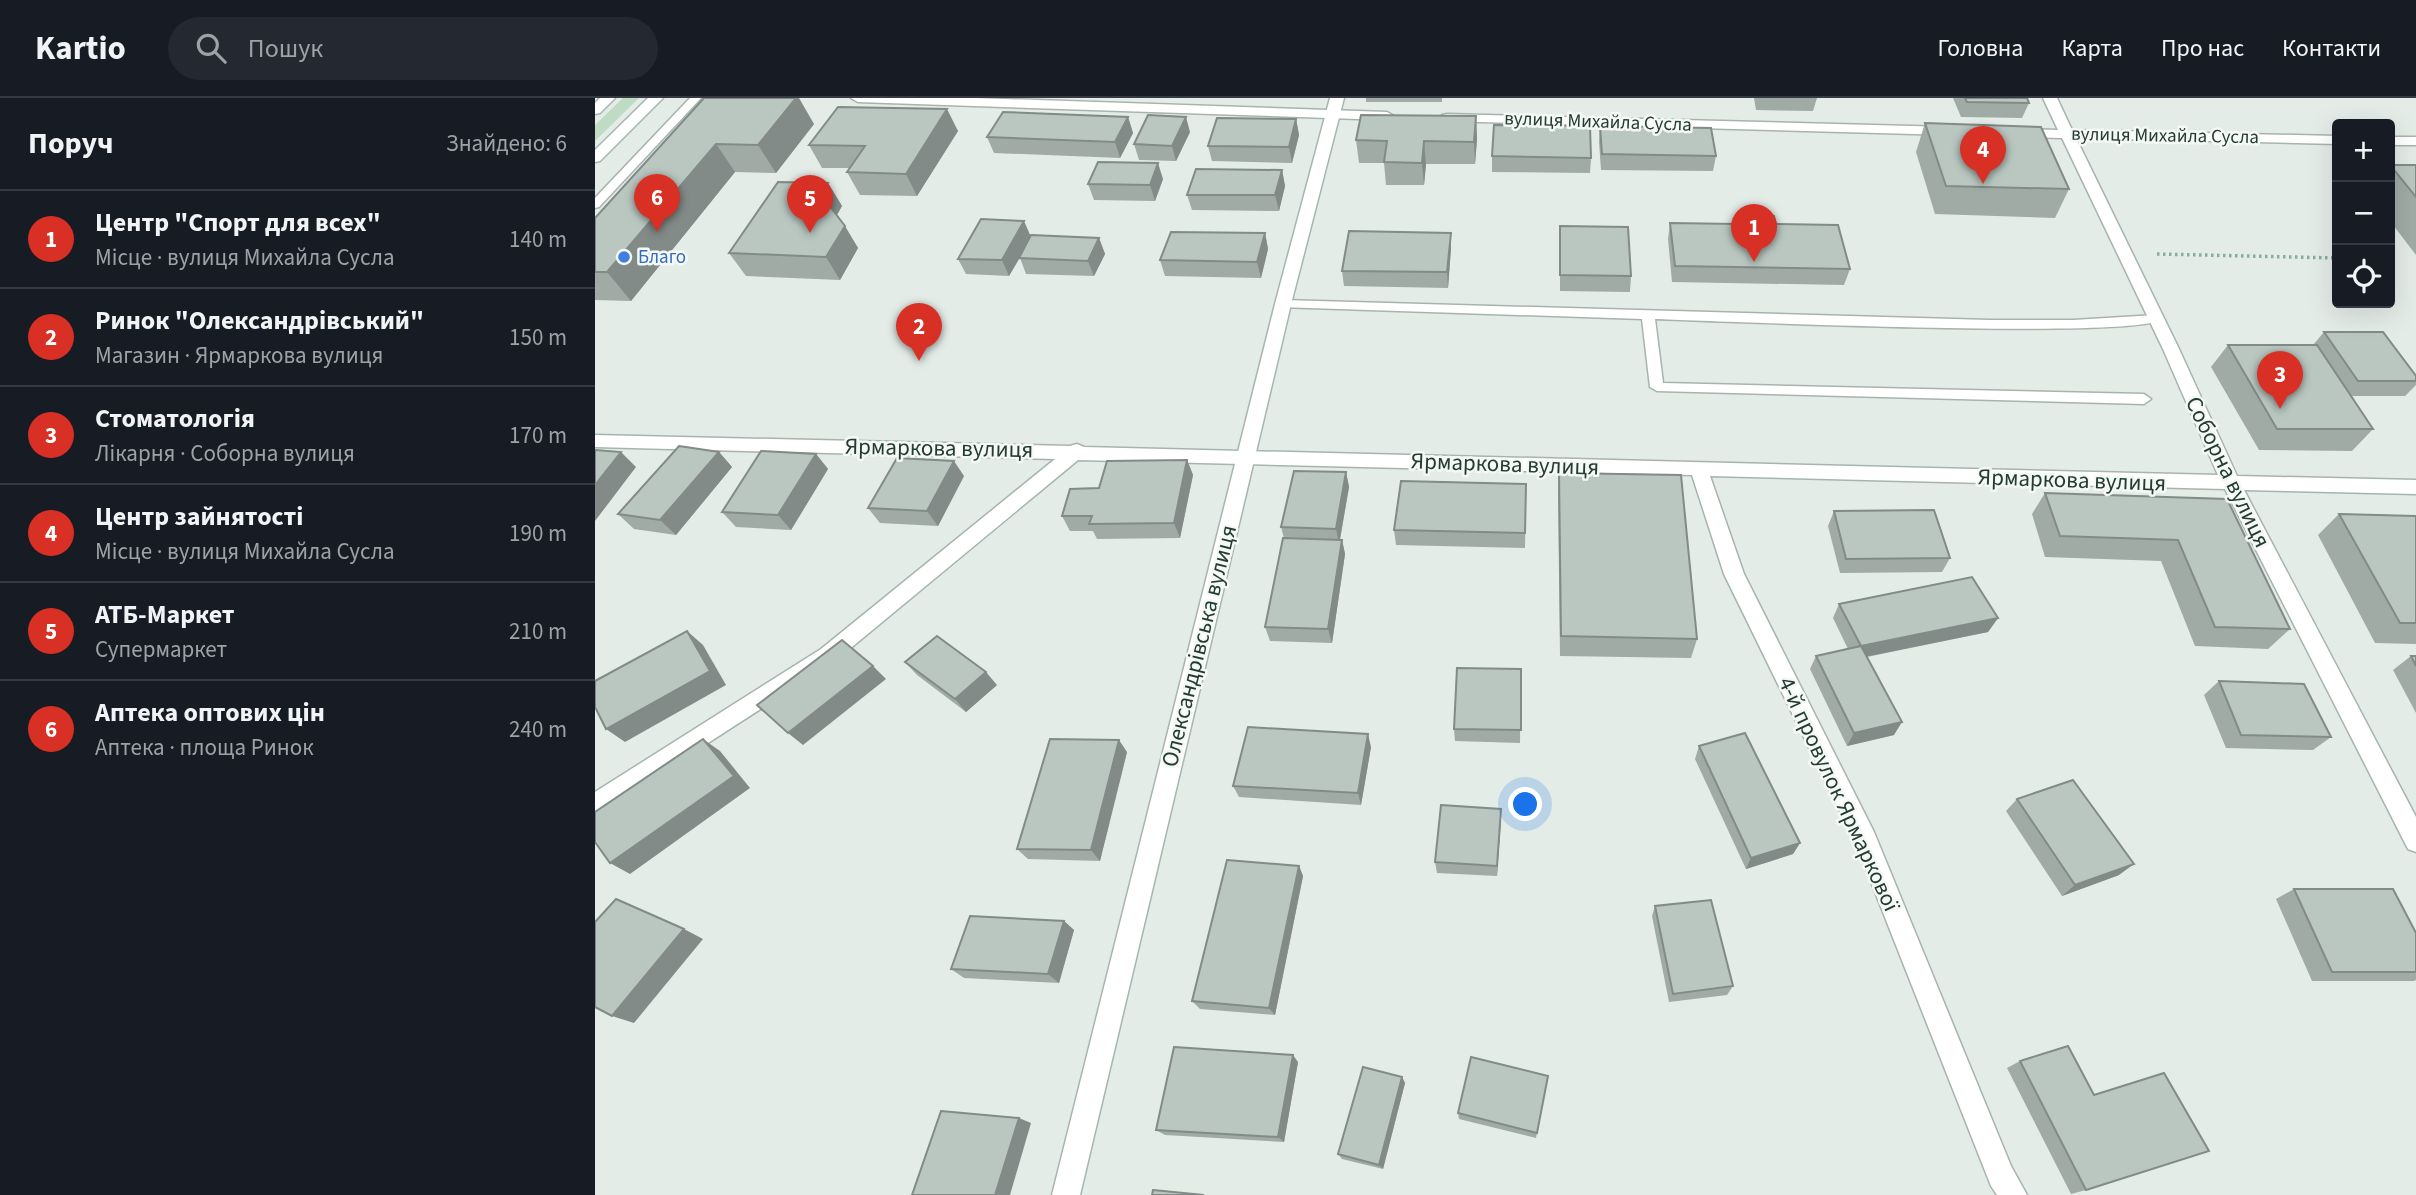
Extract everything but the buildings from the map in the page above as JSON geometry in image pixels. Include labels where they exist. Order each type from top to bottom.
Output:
[{"type":"street","points":[[595,110],[608,98]]},
{"type":"street","points":[[595,158],[656,98]]},
{"type":"street","points":[[858,98],[1335,106],[1402,117]]},
{"type":"street","name":"Соборна вулиця","points":[[2050,98],[2232,485],[2416,841]]},
{"type":"street","name":"Олександрівська вулиця","points":[[1066,1195],[1245,457],[1335,106]]},
{"type":"street","name":"вулиця Михайла Сусла","points":[[1429,117],[1970,132]]},
{"type":"street","name":"вулиця Михайла Сусла","points":[[1998,133],[2332,140]]},
{"type":"street","points":[[2395,141],[2416,141]]},
{"type":"street","name":"Ярмаркова вулиця","points":[[595,441],[1077,451],[2232,485],[2416,487]]},
{"type":"street","points":[[595,805],[828,655],[1077,451]]},
{"type":"street","name":"4-й провулок Ярмаркової","points":[[1699,470],[1734,575],[1866,840],[2001,1176],[2013,1195]]},
{"type":"lane","points":[[595,205],[697,98]]},
{"type":"lane","points":[[1283,304],[1648,316],[2105,324],[2156,319]]},
{"type":"lane","points":[[1648,316],[1657,387],[2144,399]]},
{"type":"path","points":[[2146,254],[2332,258]]},
{"type":"green space","points":[[623,98],[639,98],[595,141],[595,125]]},
{"type":"place","name":"Центр зайнятості","points":[[1983,184]]},
{"type":"place","name":"Аптека оптових цін","points":[[657,232]]},
{"type":"place","name":"АТБ-Маркет","points":[[810,233]]},
{"type":"place","name":"Благо","points":[[624,257]]},
{"type":"place","name":"Центр \"Спорт для всех\"","points":[[1754,262]]},
{"type":"place","name":"Ринок \"Олександрівський\"","points":[[919,361]]},
{"type":"place","name":"Стоматологія","points":[[2280,409]]}]
